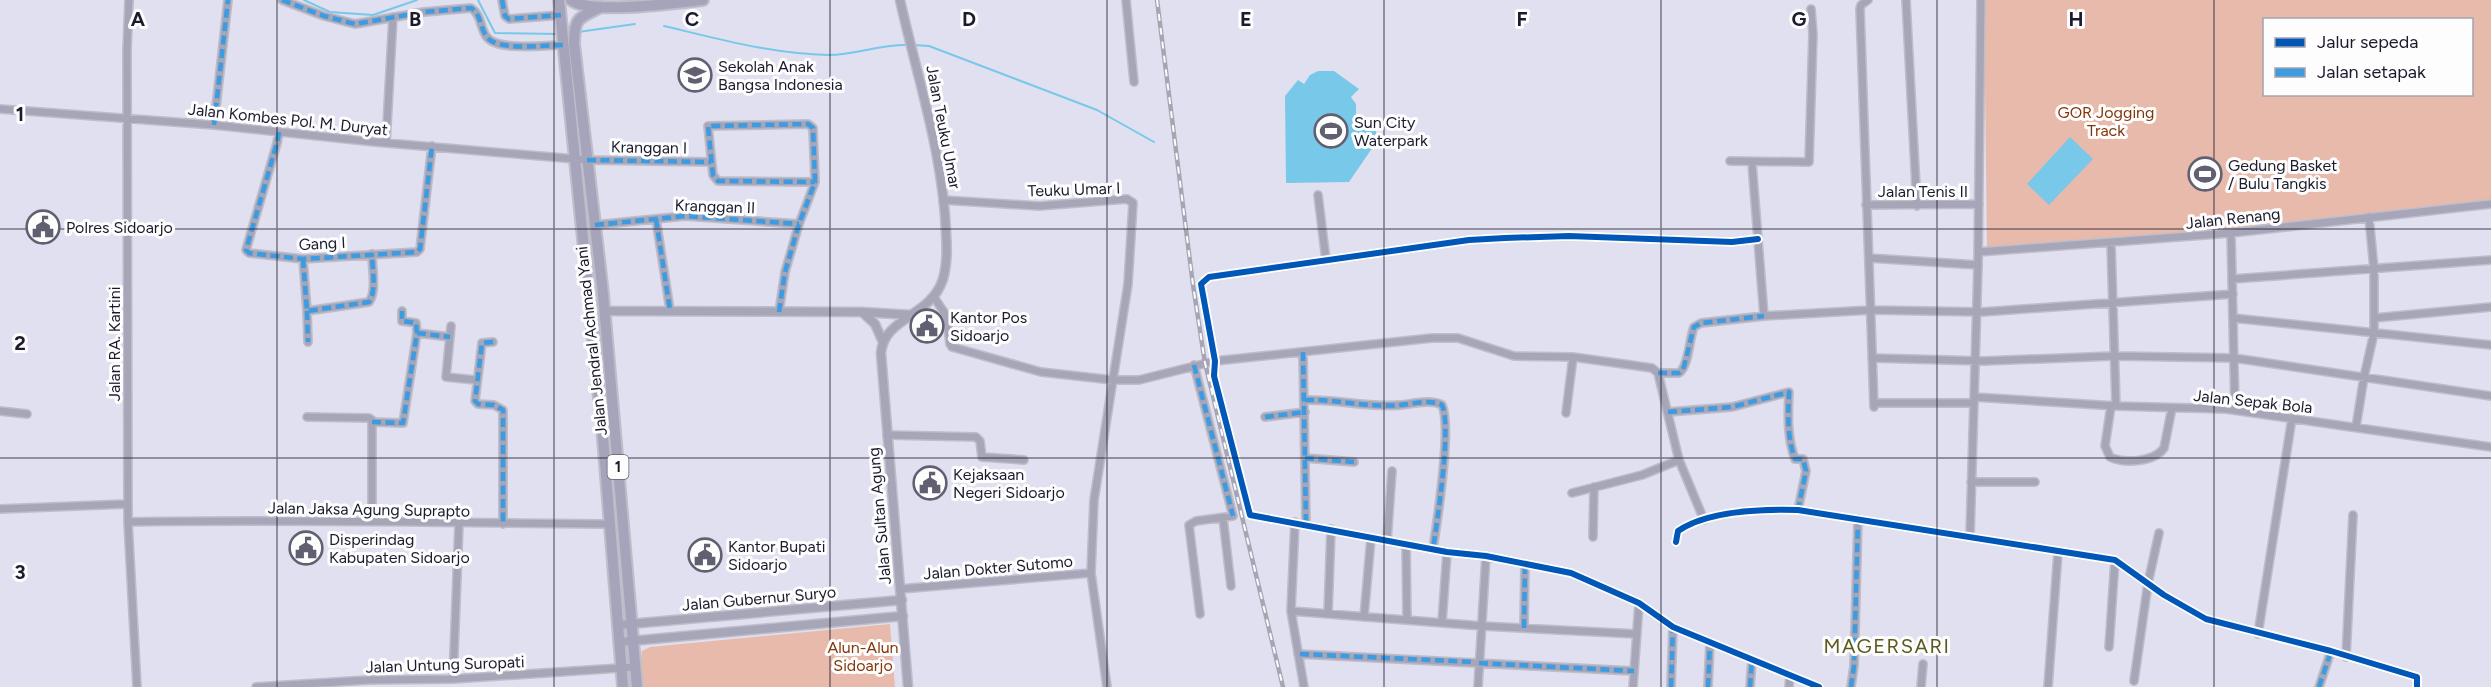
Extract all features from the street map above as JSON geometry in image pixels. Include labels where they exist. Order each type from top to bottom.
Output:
[{"type":"highway","name":"Jalan Jendral Achmad Yani","points":[[559,0],[587,160],[595,225],[637,687]]},
{"type":"highway","points":[[571,0],[581,5],[601,7]]},
{"type":"highway","name":"1","points":[[601,7],[703,0]]},
{"type":"highway","name":"Jalan Jendral Achmad Yani","points":[[601,7],[585,14],[575,22],[566,42],[574,158],[603,438],[623,687]]},
{"type":"street","name":"Jalan RA. Kartini","points":[[129,0],[128,522],[137,687]]},
{"type":"street","points":[[214,125],[228,0]]},
{"type":"street","points":[[282,0],[302,9],[355,24],[424,12],[471,8],[476,12],[486,36],[491,40],[514,46],[566,42]]},
{"type":"street","points":[[502,0],[505,16],[509,19],[561,20]]},
{"type":"street","name":"Jalan Teuku Umar","points":[[883,342],[893,328],[934,297],[942,280],[946,260],[944,200],[937,152],[900,0]]},
{"type":"street","points":[[1126,0],[1134,82]]},
{"type":"street","points":[[1869,0],[1860,9],[1872,358],[1976,361],[2114,356],[2234,358],[2491,396]]},
{"type":"street","points":[[1906,0],[1917,206]]},
{"type":"street","points":[[1970,536],[1978,265],[1981,0]]},
{"type":"street","points":[[1730,161],[1809,162],[1813,34],[1811,9]]},
{"type":"street","points":[[386,143],[393,17]]},
{"type":"street","name":"Jalan Kombes Pol. M. Duryat","points":[[0,109],[214,125],[386,143],[574,158]]},
{"type":"street","points":[[779,312],[785,272],[799,224],[815,182],[812,125],[708,126],[711,162],[714,178],[718,181],[815,182]]},
{"type":"street","name":"Gang I","points":[[279,132],[278,143],[246,250],[249,254],[303,259],[417,252],[420,249],[432,146]]},
{"type":"street","name":"Kranggan I","points":[[574,158],[711,162]]},
{"type":"street","points":[[1752,163],[1764,316]]},
{"type":"street","points":[[1317,195],[1326,260]]},
{"type":"street","name":"Teuku Umar I","points":[[944,200],[1040,206],[1127,199],[1133,203],[1128,284],[1113,380]]},
{"type":"street","name":"Jalan Tenis II","points":[[1866,205],[1979,204]]},
{"type":"street","name":"Jalan Renang","points":[[1978,252],[2231,233],[2491,204]]},
{"type":"street","name":"Kranggan II","points":[[595,225],[685,216],[799,224]]},
{"type":"street","points":[[2356,427],[2374,333],[2374,269],[2369,218]]},
{"type":"street","points":[[656,219],[670,310]]},
{"type":"street","points":[[2231,233],[2235,410]]},
{"type":"street","points":[[1758,239],[1732,242],[1569,236],[1468,240],[1209,277],[1203,280],[1202,284],[1215,361],[1214,376],[1250,515],[1570,573],[1639,603],[1673,627],[1819,687]]},
{"type":"street","points":[[2111,243],[2113,406],[2105,446],[2110,457],[2116,460],[2153,457],[2161,453],[2172,408]]},
{"type":"street","points":[[307,311],[369,302],[373,289],[372,254]]},
{"type":"street","points":[[1869,258],[1978,265]]},
{"type":"street","points":[[303,259],[308,342]]},
{"type":"street","points":[[2232,279],[2491,260]]},
{"type":"street","points":[[1658,373],[1679,373],[1683,370],[1694,327],[1701,323],[1764,316],[1871,310],[1977,312],[2233,294]]},
{"type":"street","points":[[934,297],[947,317],[952,347],[1041,372],[1113,380],[1139,380],[1215,361],[1432,338],[1458,338],[1514,356],[1573,357],[1652,368],[1658,373],[1679,460],[1704,520]]},
{"type":"street","points":[[2374,318],[2491,307]]},
{"type":"street","points":[[307,417],[369,418],[372,422],[403,423],[417,321],[402,321],[402,311]]},
{"type":"street","points":[[604,311],[862,312],[913,315]]},
{"type":"street","points":[[862,312],[874,324],[883,342]]},
{"type":"street","points":[[2233,318],[2491,345]]},
{"type":"street","points":[[451,326],[446,377],[476,380]]},
{"type":"street","points":[[417,333],[450,337]]},
{"type":"street","points":[[492,342],[482,343],[476,380],[476,404],[494,405],[503,410],[503,524]]},
{"type":"street","name":"Jalan Sultan Agung","points":[[883,342],[881,362],[908,687]]},
{"type":"street","points":[[1303,352],[1306,524]]},
{"type":"street","points":[[1566,413],[1573,357]]},
{"type":"street","name":"Jalan Sepak Bola","points":[[1872,358],[1874,405],[1974,400],[2235,410],[2491,447]]},
{"type":"street","points":[[1194,365],[1233,516],[1196,521],[1189,525],[1200,614]]},
{"type":"street","points":[[1091,573],[1094,500],[1113,380]]},
{"type":"street","points":[[1668,412],[1732,407],[1789,392],[1787,415],[1792,450],[1795,459],[1803,459],[1806,471],[1798,510]]},
{"type":"street","points":[[1305,400],[1334,400],[1364,406],[1431,402],[1442,405],[1445,419],[1441,493],[1433,549]]},
{"type":"street","points":[[0,411],[27,414]]},
{"type":"street","points":[[1265,417],[1305,412]]},
{"type":"street","points":[[2258,634],[2292,418]]},
{"type":"street","points":[[372,422],[372,521]]},
{"type":"street","points":[[887,435],[976,438],[980,441],[982,457],[1024,460]]},
{"type":"street","points":[[1305,458],[1354,462]]},
{"type":"street","points":[[1572,493],[1642,475],[1679,460]]},
{"type":"street","points":[[1387,541],[1392,471]]},
{"type":"street","points":[[1971,482],[2035,482]]},
{"type":"street","points":[[1593,537],[1594,487]]},
{"type":"street","points":[[0,509],[128,504]]},
{"type":"street","points":[[1676,542],[1678,531],[1704,520],[1757,509],[1798,510],[2115,560],[2206,619],[2331,651],[2417,677],[2417,687]]},
{"type":"street","points":[[2346,657],[2353,515]]},
{"type":"street","points":[[1223,518],[1231,586]]},
{"type":"street","points":[[1851,687],[1854,666],[1858,519]]},
{"type":"street","name":"Jalan Jaksa Agung Suprapto","points":[[128,522],[372,521],[459,524],[610,524]]},
{"type":"street","points":[[1295,522],[1291,611],[1304,687]]},
{"type":"street","points":[[453,679],[459,524]]},
{"type":"street","points":[[1328,614],[1331,529]]},
{"type":"street","points":[[2134,681],[2148,583],[2159,533]]},
{"type":"street","points":[[1364,616],[1371,538]]},
{"type":"street","points":[[1406,544],[1407,620]]},
{"type":"street","points":[[1442,623],[1447,552]]},
{"type":"street","points":[[2048,687],[2058,552]]},
{"type":"street","points":[[1478,687],[1486,556]]},
{"type":"street","points":[[2109,647],[2115,560]]},
{"type":"street","points":[[1524,628],[1525,564]]},
{"type":"street","name":"Jalan Dokter Sutomo","points":[[900,589],[1091,573],[1107,687]]},
{"type":"street","name":"Jalan Gubernur Suryo","points":[[618,625],[902,600]]},
{"type":"street","points":[[1634,687],[1639,603]]},
{"type":"street","points":[[1291,611],[1482,626],[1637,634]]},
{"type":"street","name":"Jalan Gubernur Suryo","points":[[620,642],[903,616]]},
{"type":"street","points":[[1671,687],[1673,627]]},
{"type":"street","points":[[1708,687],[1710,642]]},
{"type":"street","points":[[2319,687],[2331,651]]},
{"type":"street","points":[[1298,654],[1634,671]]},
{"type":"street","points":[[1750,687],[1752,660]]},
{"type":"street","points":[[1921,687],[1923,664]]},
{"type":"street","name":"Jalan Untung Suropati","points":[[256,687],[453,679],[635,667]]},
{"type":"street","points":[[1789,687],[1790,675]]},
{"type":"green space","name":"GOR Jogging Track","points":[[1984,0],[2491,0],[2491,204],[2231,233],[1987,248]]},
{"type":"green space","name":"Alun-Alun Sidoarjo","points":[[890,624],[895,687],[644,687],[642,651],[650,647]]},
{"type":"water","name":"Sun City Waterpark","points":[[1318,71],[1334,71],[1359,89],[1351,97],[1356,104],[1356,116],[1375,122],[1377,141],[1349,182],[1286,183],[1285,96],[1298,80],[1304,84],[1310,75]]},
{"type":"water","points":[[2070,137],[2093,159],[2049,205],[2027,184]]},
{"type":"waterway","points":[[304,0],[330,12],[373,15],[417,0]]},
{"type":"waterway","points":[[478,0],[495,33],[558,34]]},
{"type":"waterway","points":[[578,32],[635,24]]},
{"type":"waterway","points":[[664,26],[746,45],[808,54],[839,55],[907,45]]},
{"type":"waterway","points":[[913,45],[929,46],[1097,110],[1154,142]]},
{"type":"railway","points":[[1157,0],[1205,363],[1283,687]]},
{"type":"marked path","points":[[214,125],[228,0]]},
{"type":"marked path","points":[[282,0],[324,16],[355,24],[424,12],[471,8],[477,14],[486,36],[491,41],[510,46],[563,45]]},
{"type":"marked path","points":[[502,0],[505,16],[509,19],[561,15]]},
{"type":"marked path","points":[[779,312],[785,272],[799,224],[815,182],[813,128],[808,124],[708,126],[713,175],[718,181],[815,182]]},
{"type":"marked path","points":[[279,132],[246,250],[249,253],[303,259],[417,252],[420,249],[432,146]]},
{"type":"marked path","points":[[587,160],[711,162]]},
{"type":"marked path","points":[[595,225],[685,216],[799,224]]},
{"type":"marked path","points":[[656,219],[670,310]]},
{"type":"marked path","points":[[303,259],[307,311],[369,302],[373,286],[372,254]]},
{"type":"marked path","points":[[307,311],[308,342]]},
{"type":"marked path","points":[[372,422],[403,423],[417,333],[416,323],[402,321],[402,311]]},
{"type":"marked path","points":[[1658,373],[1679,373],[1683,370],[1694,327],[1701,323],[1764,316]]},
{"type":"marked path","points":[[417,333],[450,337]]},
{"type":"marked path","points":[[493,342],[482,343],[475,401],[478,404],[494,405],[503,410],[503,524]]},
{"type":"marked path","points":[[1303,352],[1306,524]]},
{"type":"marked path","points":[[1194,365],[1233,516]]},
{"type":"marked path","points":[[1668,412],[1732,407],[1789,392],[1789,434],[1795,459],[1803,459],[1806,471],[1798,510]]},
{"type":"marked path","points":[[1305,400],[1376,405],[1427,402],[1442,405],[1445,416],[1445,453],[1433,549]]},
{"type":"marked path","points":[[1265,417],[1305,412]]},
{"type":"marked path","points":[[1305,458],[1354,462]]},
{"type":"marked path","points":[[1851,687],[1854,666],[1858,519]]},
{"type":"marked path","points":[[1524,628],[1525,564]]},
{"type":"marked path","points":[[1671,687],[1673,627]]},
{"type":"marked path","points":[[1708,687],[1710,642]]},
{"type":"marked path","points":[[2319,687],[2331,651]]},
{"type":"marked path","points":[[1300,654],[1474,662]]},
{"type":"marked path","points":[[1750,687],[1752,660]]},
{"type":"marked path","points":[[1479,663],[1634,671]]},
{"type":"cycle path","points":[[1758,239],[1732,242],[1569,236],[1469,240],[1209,277],[1201,284],[1215,361],[1214,376],[1250,515],[1571,573],[1639,603],[1673,627],[1819,687]]},
{"type":"cycle path","points":[[1676,542],[1678,531],[1691,524],[1720,515],[1736,512],[1798,510],[2115,560],[2164,595],[2206,619],[2331,651],[2417,677],[2417,687]]},
{"type":"place","name":"Sekolah Anak Bangsa Indonesia","points":[[695,75]]},
{"type":"place","name":"Sun City Waterpark","points":[[1331,131]]},
{"type":"place","name":"Gedung Basket / Bulu Tangkis","points":[[2205,174]]},
{"type":"place","name":"Polres Sidoarjo","points":[[43,227]]},
{"type":"place","name":"Kantor Pos Sidoarjo","points":[[927,326]]},
{"type":"place","name":"Kejaksaan Negeri Sidoarjo","points":[[930,483]]},
{"type":"place","name":"Disperindag Kabupaten Sidoarjo","points":[[306,548]]},
{"type":"place","name":"Kantor Bupati Sidoarjo","points":[[705,555]]},
{"type":"district","name":"MAGERSARI","points":[[1887,646]]}]
